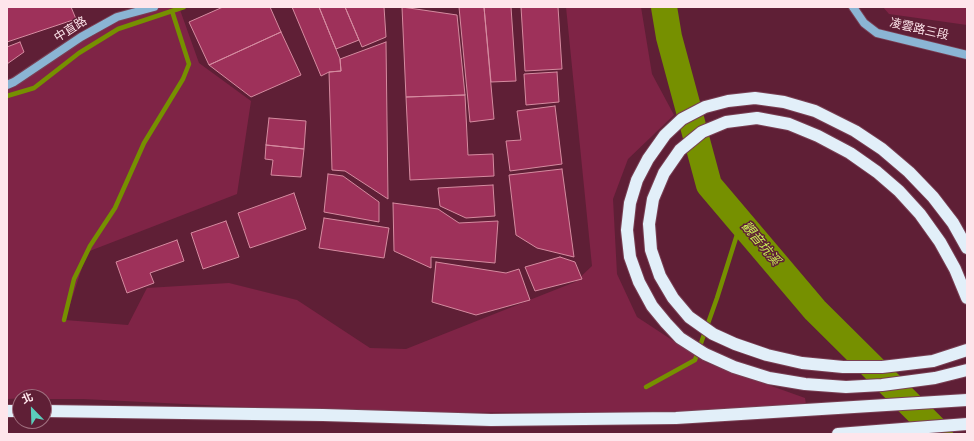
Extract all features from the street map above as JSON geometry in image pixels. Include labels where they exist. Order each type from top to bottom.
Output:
[{"type":"highway","points":[[967,248],[953,223],[933,197],[909,172],[882,149],[854,131],[815,111],[784,102],[755,98],[728,101],[705,107],[682,119],[665,135],[648,159],[637,180],[630,202],[627,230],[630,256],[639,282],[652,306],[680,338],[705,354],[734,367],[769,378],[805,384],[846,386],[882,385],[935,378],[967,370]]},
{"type":"highway","points":[[967,298],[955,269],[940,242],[920,214],[900,192],[877,172],[850,153],[818,136],[789,124],[757,118],[726,122],[702,132],[680,150],[664,173],[653,199],[649,224],[651,250],[660,276],[669,292],[689,317],[713,334],[735,344],[767,355],[802,363],[842,367],[882,367],[933,361],[967,350]]},
{"type":"highway","points":[[52,411],[323,415],[491,420],[676,418],[967,400]]},
{"type":"highway","points":[[838,434],[967,424]]},
{"type":"street","name":"中直路","points":[[7,85],[14,82],[81,37],[117,17],[154,7]]},
{"type":"street","name":"凌雲路三段","points":[[853,7],[864,23],[877,33],[967,55]]},
{"type":"shaded area","points":[[150,7],[179,7],[199,63],[251,101],[237,194],[87,252],[65,320],[128,325],[147,288],[229,283],[297,300],[370,348],[406,349],[575,282],[592,266],[566,7],[641,7],[652,74],[674,115],[628,159],[613,199],[617,274],[637,317],[707,363],[805,398],[807,411],[367,413],[83,399],[52,399],[52,389],[12,389],[12,399],[7,399],[7,79],[22,74],[92,25]]},
{"type":"shaded area","points":[[883,7],[967,7],[967,25],[889,14]]},
{"type":"building","points":[[7,7],[71,7],[76,19],[7,42]]},
{"type":"building","points":[[223,7],[270,7],[281,32],[209,65],[189,22]]},
{"type":"building","points":[[292,7],[319,7],[340,59],[341,71],[329,72],[321,76]]},
{"type":"building","points":[[319,7],[345,7],[359,40],[336,49]]},
{"type":"building","points":[[345,7],[384,7],[386,37],[362,47]]},
{"type":"building","points":[[402,7],[457,15],[465,95],[406,97]]},
{"type":"building","points":[[459,7],[484,7],[494,119],[470,122]]},
{"type":"building","points":[[484,7],[511,7],[516,81],[491,82]]},
{"type":"building","points":[[521,7],[558,7],[562,69],[525,71]]},
{"type":"building","points":[[281,32],[301,75],[251,97],[209,65]]},
{"type":"building","points":[[20,42],[24,52],[7,64],[7,47]]},
{"type":"building","points":[[386,42],[388,199],[345,171],[332,170],[329,72],[341,71],[340,59]]},
{"type":"building","points":[[557,72],[559,102],[526,105],[524,74]]},
{"type":"building","points":[[465,95],[468,155],[493,154],[494,176],[410,180],[406,97]]},
{"type":"building","points":[[555,106],[562,164],[510,171],[506,141],[521,140],[517,111]]},
{"type":"building","points":[[269,118],[306,121],[304,149],[266,145]]},
{"type":"building","points":[[266,145],[304,149],[301,177],[271,175],[273,160],[265,159]]},
{"type":"building","points":[[562,169],[574,257],[537,248],[516,235],[509,175]]},
{"type":"building","points":[[328,174],[343,176],[379,202],[379,222],[324,212]]},
{"type":"building","points":[[493,185],[495,216],[466,218],[440,206],[438,188]]},
{"type":"building","points":[[294,193],[306,229],[250,248],[238,213]]},
{"type":"building","points":[[393,203],[438,209],[459,223],[498,221],[495,263],[431,257],[431,268],[394,251]]},
{"type":"building","points":[[324,218],[389,228],[384,258],[319,248]]},
{"type":"building","points":[[226,221],[239,257],[203,269],[191,233]]},
{"type":"building","points":[[177,240],[184,261],[150,273],[154,283],[127,293],[116,262]]},
{"type":"building","points":[[560,257],[575,262],[582,279],[535,291],[525,267]]},
{"type":"building","points":[[436,262],[506,273],[519,269],[530,300],[476,315],[432,302]]},
{"type":"waterway","points":[[7,96],[34,88],[79,53],[118,29],[184,7]]},
{"type":"waterway","name":"觀音坑溪","points":[[664,7],[669,37],[709,185],[815,310],[940,434]]},
{"type":"waterway","points":[[64,320],[74,279],[90,246],[115,208],[144,143],[183,79],[189,64],[172,11]]},
{"type":"waterway","points":[[646,387],[695,360],[717,298],[741,222]]}]
